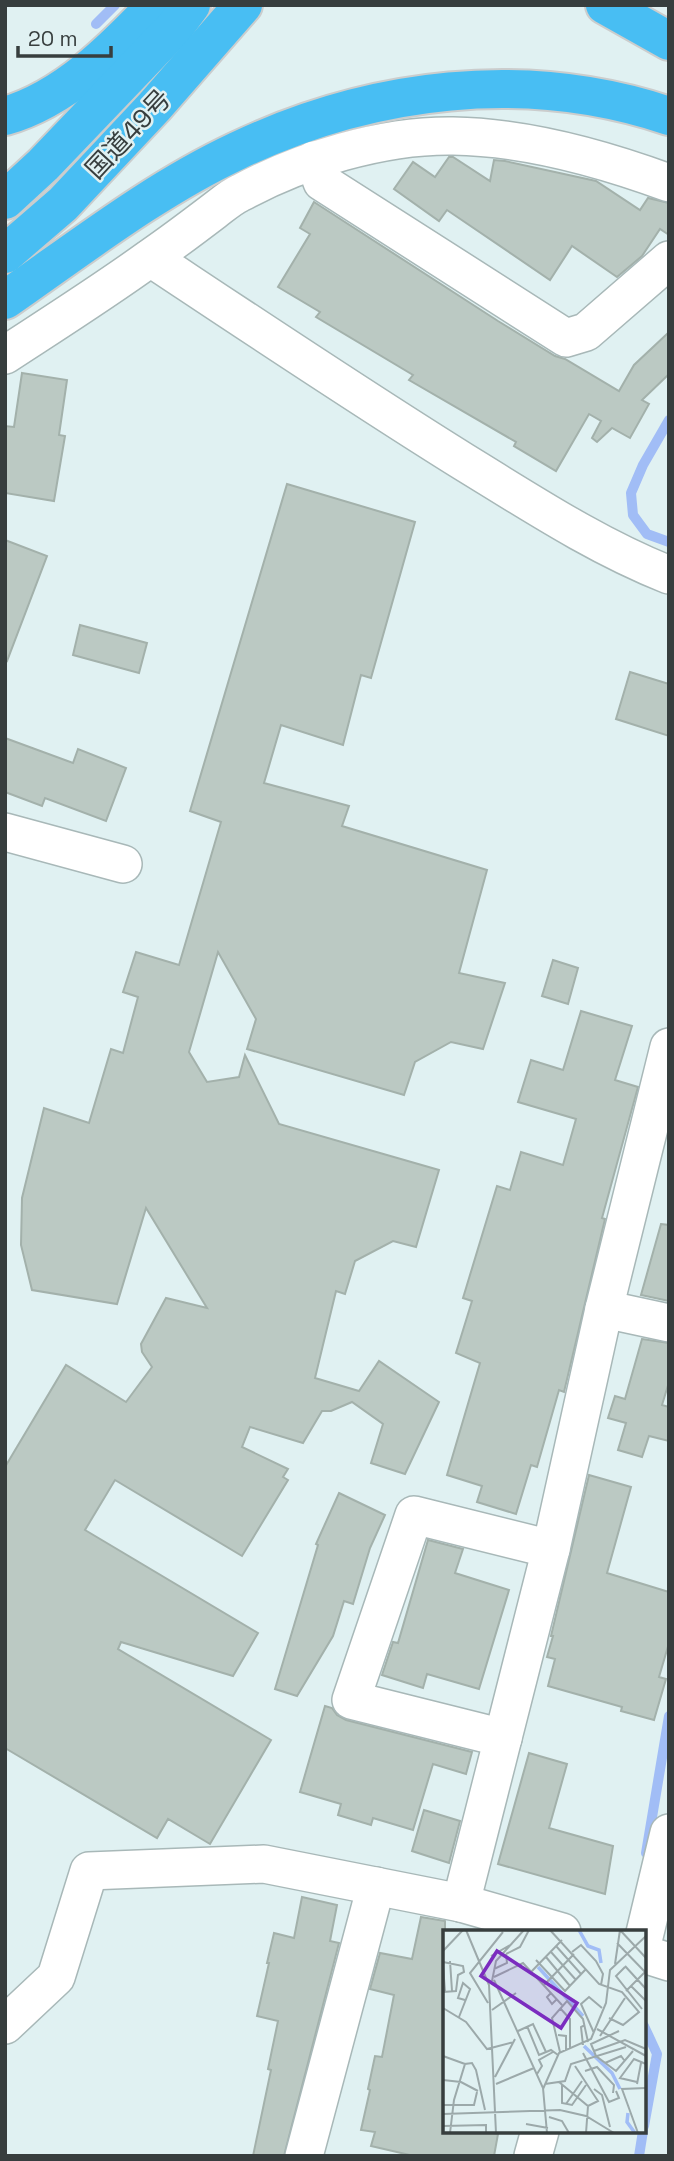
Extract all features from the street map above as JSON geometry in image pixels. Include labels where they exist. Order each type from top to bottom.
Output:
[{"type":"highway","points":[[5,116],[24,111],[87,71],[119,44],[156,5]]},
{"type":"highway","name":"国道49号","points":[[5,200],[174,28],[191,5]]},
{"type":"highway","name":"国道49号","points":[[5,254],[63,204],[154,107],[243,5]]},
{"type":"highway","points":[[604,5],[669,41]]},
{"type":"highway","points":[[5,300],[158,195],[236,151],[323,115],[408,95],[480,88],[549,90],[640,106],[669,116]]},
{"type":"street","points":[[5,355],[151,258],[238,193],[314,160],[379,144],[414,139],[451,136],[494,138],[625,167],[669,183]]},
{"type":"street","points":[[314,160],[322,182],[566,338],[586,332],[669,260]]},
{"type":"street","points":[[151,258],[354,394],[559,521],[622,557],[669,575]]},
{"type":"street","points":[[5,832],[123,864]]},
{"type":"street","points":[[461,1903],[551,1549],[604,1309],[669,1047]]},
{"type":"street","points":[[604,1309],[669,1323]]},
{"type":"street","points":[[503,1738],[351,1700],[414,1515],[551,1549]]},
{"type":"street","points":[[646,1930],[669,1833]]},
{"type":"street","points":[[5,2025],[55,1977],[89,1871],[264,1864],[461,1903],[555,1930]]},
{"type":"street","points":[[304,2156],[376,1886]]},
{"type":"street","points":[[646,1955],[669,1962]]},
{"type":"street","points":[[533,2156],[539,2133]]},
{"type":"building","points":[[449,157],[490,181],[494,160],[505,161],[596,181],[640,210],[648,198],[669,203],[669,235],[660,229],[642,256],[617,277],[572,246],[550,280],[447,210],[439,221],[394,189],[413,162],[435,177]]},
{"type":"building","points":[[314,202],[498,321],[619,391],[634,365],[669,332],[669,374],[642,400],[649,404],[630,438],[612,428],[597,442],[592,438],[601,421],[589,414],[556,471],[514,446],[516,442],[409,380],[413,375],[316,317],[320,312],[278,287],[310,234],[300,228]]},
{"type":"building","points":[[22,373],[67,380],[59,435],[65,436],[54,501],[5,493],[5,426],[14,427]]},
{"type":"building","points":[[287,484],[415,522],[371,678],[361,675],[343,745],[281,725],[264,783],[349,806],[342,826],[487,870],[459,973],[505,983],[483,1049],[451,1042],[415,1062],[404,1095],[247,1049],[256,1019],[218,952],[189,1052],[207,1082],[239,1077],[245,1055],[279,1124],[439,1170],[416,1247],[393,1241],[355,1261],[345,1294],[336,1291],[315,1378],[359,1391],[379,1361],[439,1402],[405,1474],[371,1463],[383,1424],[352,1402],[331,1411],[322,1411],[303,1443],[250,1427],[242,1447],[288,1469],[283,1477],[288,1480],[242,1556],[115,1480],[85,1530],[258,1633],[233,1676],[121,1642],[118,1649],[271,1740],[210,1844],[168,1819],[157,1838],[5,1748],[5,1467],[66,1365],[126,1402],[152,1367],[142,1352],[141,1344],[166,1298],[207,1308],[146,1208],[117,1304],[32,1290],[21,1245],[22,1198],[44,1108],[89,1123],[111,1049],[123,1053],[138,997],[123,992],[136,952],[179,965],[221,822],[190,811]]},
{"type":"building","points":[[5,540],[47,556],[7,661],[5,660]]},
{"type":"building","points":[[80,625],[147,643],[139,673],[73,655]]},
{"type":"building","points":[[630,672],[669,684],[669,736],[616,719]]},
{"type":"building","points":[[5,738],[73,763],[78,749],[126,768],[106,821],[45,798],[42,806],[5,792]]},
{"type":"building","points":[[553,960],[578,968],[568,1004],[542,996]]},
{"type":"building","points":[[581,1011],[632,1026],[615,1080],[638,1087],[602,1218],[605,1219],[564,1392],[559,1390],[537,1467],[531,1465],[516,1514],[477,1502],[482,1486],[447,1475],[480,1363],[456,1353],[472,1301],[463,1298],[497,1186],[510,1190],[521,1152],[563,1165],[576,1119],[518,1102],[531,1060],[563,1070]]},
{"type":"building","points":[[661,1224],[669,1225],[669,1301],[641,1295]]},
{"type":"building","points":[[642,1339],[669,1343],[669,1382],[662,1405],[669,1407],[669,1441],[649,1436],[642,1457],[618,1450],[626,1423],[608,1418],[615,1396],[625,1399]]},
{"type":"building","points":[[589,1475],[631,1487],[607,1573],[669,1592],[669,1643],[659,1677],[666,1679],[654,1720],[621,1711],[622,1707],[548,1686],[555,1659],[547,1657],[551,1636]]},
{"type":"building","points":[[339,1493],[385,1515],[370,1548],[353,1604],[344,1601],[333,1636],[297,1696],[275,1689],[318,1545],[316,1544]]},
{"type":"building","points":[[428,1540],[463,1549],[455,1573],[509,1590],[479,1689],[427,1674],[423,1688],[382,1675],[393,1642],[398,1643]]},
{"type":"building","points":[[325,1706],[332,1708],[346,1720],[472,1752],[466,1774],[433,1764],[413,1830],[373,1818],[371,1825],[338,1815],[341,1804],[300,1792]]},
{"type":"building","points":[[529,1753],[567,1764],[549,1828],[613,1846],[605,1894],[498,1864]]},
{"type":"building","points":[[424,1810],[460,1821],[449,1863],[412,1851]]},
{"type":"building","points":[[302,1897],[337,1905],[330,1941],[339,1943],[284,2156],[253,2156],[278,2021],[257,2016],[267,1963],[274,1933],[294,1938]]},
{"type":"building","points":[[421,1917],[445,1921],[443,2133],[498,2134],[494,2156],[414,2156],[371,2146],[375,2132],[361,2130],[375,2056],[382,2057],[394,1995],[370,1989],[380,1953],[412,1959]]},
{"type":"waterway","points":[[96,24],[115,5]]},
{"type":"waterway","points":[[669,420],[643,465],[631,493],[633,515],[647,534],[669,542]]},
{"type":"waterway","points":[[646,1853],[669,1716]]},
{"type":"waterway","points":[[646,2030],[657,2054],[646,2115]]},
{"type":"waterway","points":[[639,2156],[643,2133]]}]
